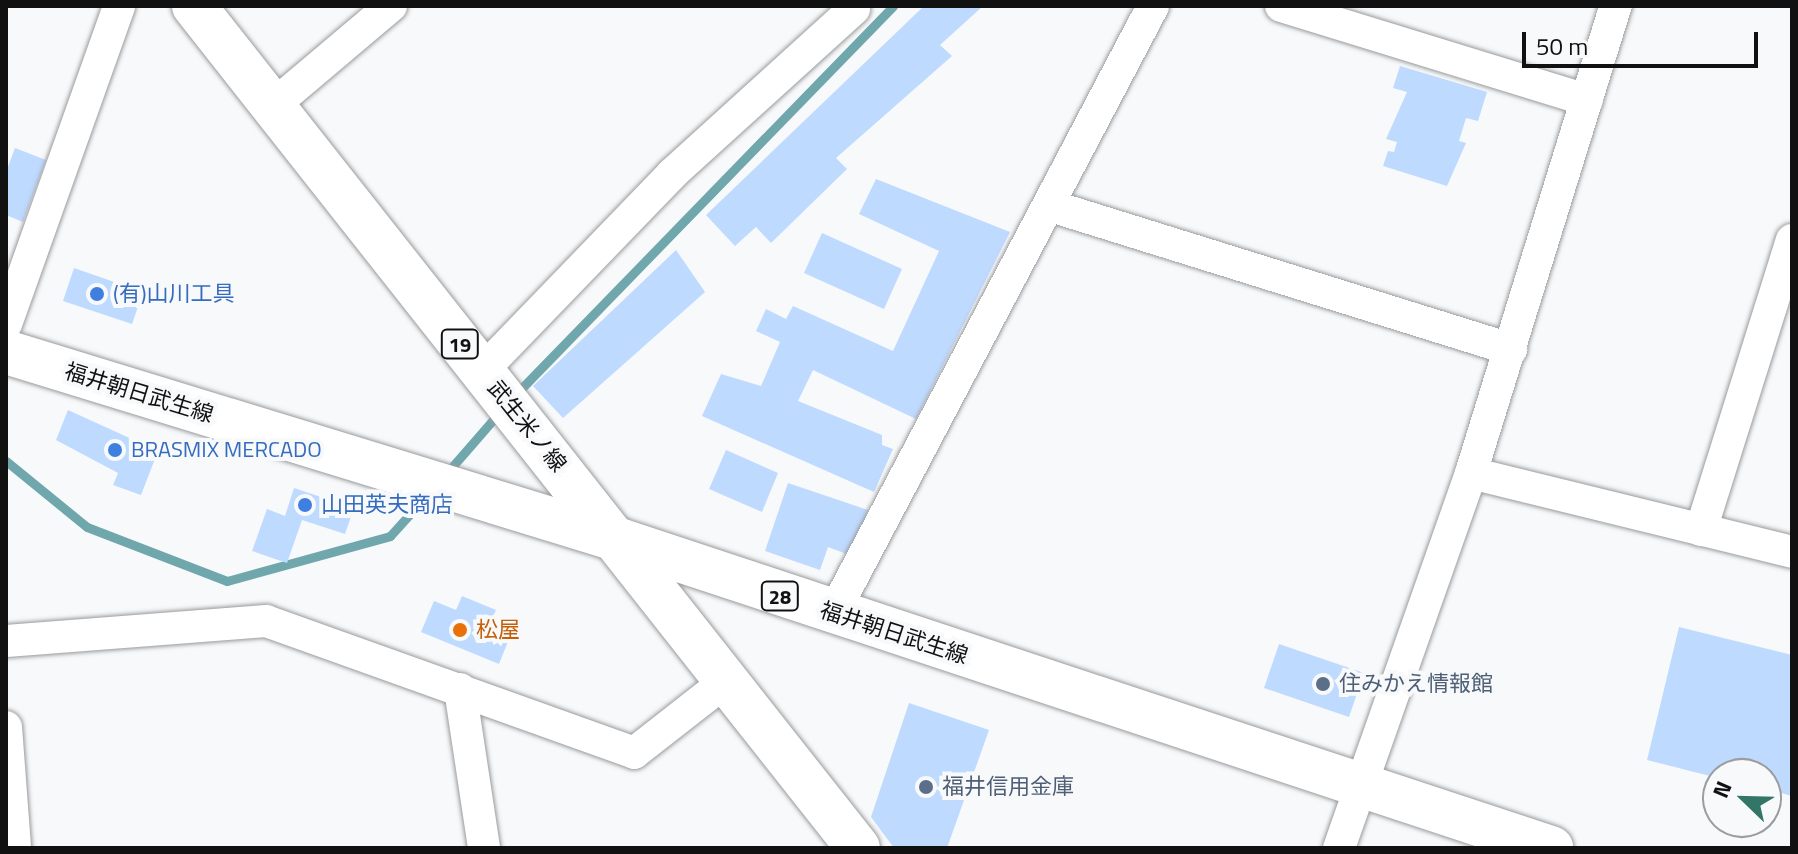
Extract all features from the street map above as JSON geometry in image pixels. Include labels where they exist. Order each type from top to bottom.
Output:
[{"type":"main road","name":"武生米ノ線","points":[[194,6],[269,109],[619,540],[725,682],[858,848]]},
{"type":"main road","name":"福井朝日武生線","points":[[6,352],[619,540],[833,614],[1365,783],[1551,848]]},
{"type":"street","points":[[6,324],[119,6]]},
{"type":"street","points":[[269,109],[391,6]]},
{"type":"street","points":[[482,371],[672,174],[854,9],[843,6]]},
{"type":"street","points":[[833,614],[1051,206],[1153,6]]},
{"type":"street","points":[[1281,6],[1587,100]]},
{"type":"street","points":[[1339,848],[1365,783],[1471,473],[1616,6]]},
{"type":"street","points":[[1051,206],[1511,349]]},
{"type":"street","points":[[1701,530],[1792,240]]},
{"type":"street","points":[[1471,473],[1792,552]]},
{"type":"street","points":[[6,641],[266,621],[634,753],[725,682]]},
{"type":"street","points":[[460,689],[484,848]]},
{"type":"street","points":[[6,727],[15,848]]},
{"type":"building","points":[[924,6],[983,6],[940,45],[952,56],[836,158],[847,169],[771,243],[756,227],[735,246],[706,215]]},
{"type":"building","points":[[1400,66],[1487,92],[1478,121],[1466,118],[1459,141],[1466,143],[1447,186],[1383,166],[1388,151],[1394,152],[1397,142],[1386,139],[1407,92],[1393,88]]},
{"type":"building","points":[[15,148],[46,160],[23,222],[6,215],[6,172]]},
{"type":"building","points":[[876,179],[1010,232],[916,419],[813,370],[798,401],[882,435],[882,445],[893,449],[874,492],[702,416],[721,374],[761,386],[780,342],[756,331],[766,309],[786,319],[793,306],[893,351],[939,251],[859,214]]},
{"type":"building","points":[[822,233],[902,269],[884,309],[804,273]]},
{"type":"building","points":[[676,250],[705,292],[563,418],[533,386]]},
{"type":"building","points":[[74,268],[143,292],[132,324],[63,301]]},
{"type":"building","points":[[68,410],[158,451],[141,495],[113,485],[118,473],[56,440]]},
{"type":"building","points":[[726,450],[778,473],[762,512],[709,489]]},
{"type":"building","points":[[788,483],[868,510],[852,556],[828,547],[820,570],[765,551]]},
{"type":"building","points":[[294,488],[354,508],[345,534],[302,520],[287,563],[252,551],[267,509],[285,516]]},
{"type":"building","points":[[462,596],[496,610],[489,625],[511,634],[499,664],[421,632],[434,601],[456,610]]},
{"type":"building","points":[[1679,627],[1792,655],[1792,796],[1782,793],[1782,758],[1702,758],[1702,774],[1647,760]]},
{"type":"building","points":[[1279,644],[1364,673],[1349,717],[1264,688]]},
{"type":"building","points":[[909,703],[989,730],[947,848],[894,848],[871,817]]},
{"type":"waterway","points":[[516,394],[893,6]]},
{"type":"waterway","points":[[445,475],[498,414]]},
{"type":"waterway","points":[[6,461],[87,527],[227,581],[390,536],[427,495]]},
{"type":"place","name":"(有)山川工具","points":[[97,294]]},
{"type":"place","name":"BRASMIX MERCADO","points":[[115,450]]},
{"type":"place","name":"山田英夫商店","points":[[305,505]]},
{"type":"place","name":"松屋","points":[[460,630]]},
{"type":"place","name":"住みかえ情報館","points":[[1323,684]]},
{"type":"place","name":"福井信用金庫","points":[[926,787]]}]
